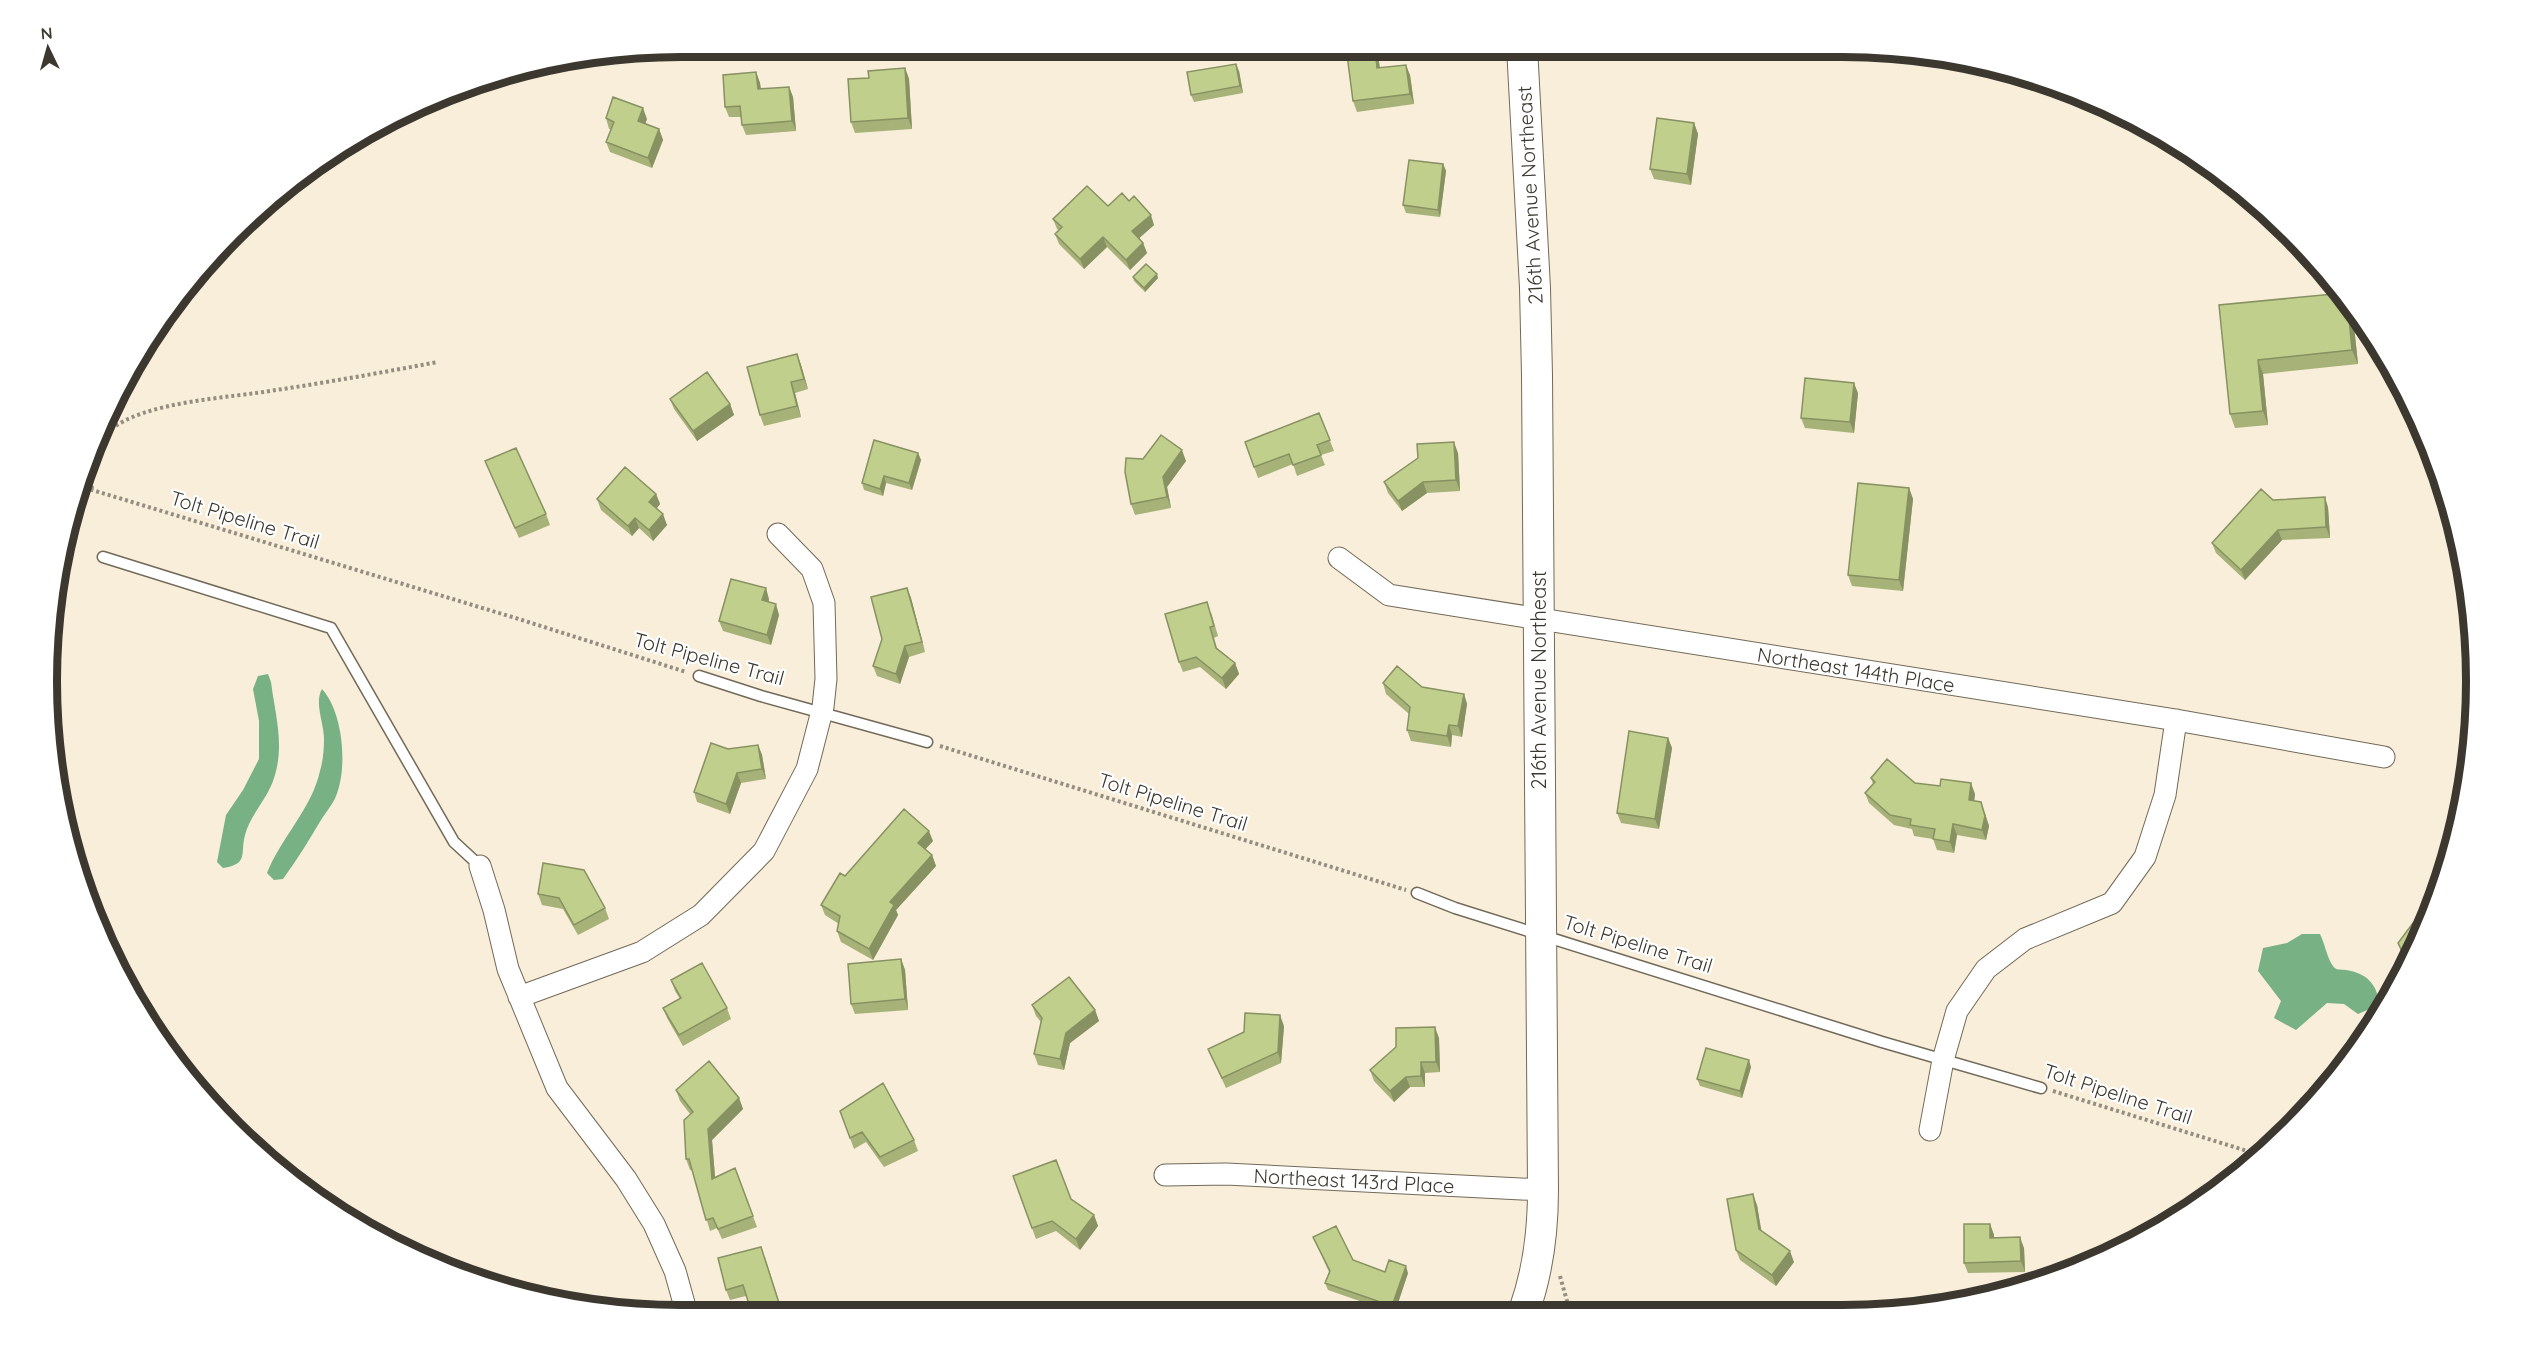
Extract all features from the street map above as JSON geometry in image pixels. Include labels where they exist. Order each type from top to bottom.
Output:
[{"type":"street","name":"216th Avenue Northeast","points":[[1523,57],[1535,288],[1543,1190],[1540,1246],[1526,1305]]},
{"type":"street","points":[[519,998],[642,952],[701,915],[764,851],[807,769],[822,712],[826,679],[824,603],[812,569],[778,534]]},
{"type":"street","name":"Northeast 144th Place","points":[[1339,558],[1389,595],[2176,720],[2384,758]]},
{"type":"street","points":[[1929,1130],[1943,1060],[1958,1011],[1986,969],[2025,939],[2112,903],[2145,858],[2165,795],[2176,720]]},
{"type":"street","points":[[480,866],[494,910],[508,969],[557,1088],[626,1179],[654,1224],[675,1271],[684,1305]]},
{"type":"street","name":"Northeast 143rd Place","points":[[1165,1175],[1226,1174],[1543,1190]]},
{"type":"lane","points":[[103,557],[331,628],[454,842],[480,866]]},
{"type":"lane","points":[[699,676],[927,742]]},
{"type":"lane","points":[[1417,893],[1455,908],[2040,1088]]},
{"type":"path","points":[[109,431],[145,412],[194,401],[357,377],[438,362]]},
{"type":"path","points":[[91,477],[92,489]]},
{"type":"path","name":"Tolt Pipeline Trail","points":[[88,488],[699,676]]},
{"type":"path","name":"Tolt Pipeline Trail","points":[[927,742],[1417,893]]},
{"type":"path","name":"Tolt Pipeline Trail","points":[[2040,1088],[2251,1152]]},
{"type":"shaded area","points":[[268,674],[278,730],[277,766],[268,793],[247,828],[240,861],[223,868],[217,862],[226,815],[243,790],[259,759],[259,721],[253,689],[258,676]]},
{"type":"shaded area","points":[[322,689],[335,711],[339,725],[342,755],[340,784],[333,802],[293,865],[283,879],[274,880],[267,873],[310,798],[321,767],[324,733],[319,700]]},
{"type":"shaded area","points":[[2302,934],[2320,934],[2334,968],[2360,974],[2374,986],[2378,999],[2373,1007],[2358,1014],[2344,1004],[2327,1003],[2296,1030],[2274,1018],[2281,1001],[2258,971],[2263,948],[2287,943]]},
{"type":"building","points":[[1347,57],[1376,57],[1377,68],[1406,65],[1410,94],[1353,101]]},
{"type":"building","points":[[1236,64],[1240,86],[1191,95],[1187,72]]},
{"type":"building","points":[[905,68],[908,118],[851,122],[848,79],[869,78],[868,71]]},
{"type":"building","points":[[756,72],[758,89],[789,87],[792,121],[742,125],[740,106],[725,107],[723,75]]},
{"type":"building","points":[[613,97],[643,108],[638,121],[659,129],[648,158],[606,142],[614,122],[606,118]]},
{"type":"building","points":[[1657,118],[1694,123],[1687,174],[1650,169]]},
{"type":"building","points":[[1409,160],[1443,164],[1438,210],[1403,205]]},
{"type":"building","points":[[1087,186],[1108,206],[1122,193],[1129,201],[1134,196],[1151,215],[1132,231],[1143,243],[1126,260],[1103,237],[1080,259],[1055,234],[1062,227],[1053,219]]},
{"type":"building","points":[[1146,264],[1157,274],[1144,288],[1133,277]]},
{"type":"building","points":[[2331,294],[2349,317],[2352,350],[2258,360],[2263,411],[2230,414],[2219,305]]},
{"type":"building","points":[[797,354],[804,379],[791,382],[797,406],[760,415],[747,367]]},
{"type":"building","points":[[707,372],[730,404],[693,431],[670,399]]},
{"type":"building","points":[[1805,378],[1854,383],[1850,422],[1801,418]]},
{"type":"building","points":[[1319,413],[1330,440],[1317,445],[1321,455],[1293,465],[1289,454],[1254,467],[1245,442]]},
{"type":"building","points":[[1161,435],[1182,450],[1163,477],[1167,497],[1131,504],[1125,472],[1126,458],[1143,459]]},
{"type":"building","points":[[874,440],[918,453],[909,483],[884,476],[880,489],[862,483]]},
{"type":"building","points":[[1454,442],[1456,480],[1423,482],[1398,501],[1384,482],[1418,458],[1417,444]]},
{"type":"building","points":[[516,448],[546,514],[515,528],[485,461]]},
{"type":"building","points":[[625,467],[656,494],[649,502],[663,514],[649,530],[635,518],[628,526],[597,499]]},
{"type":"building","points":[[1858,483],[1909,488],[1899,580],[1848,575]]},
{"type":"building","points":[[2261,489],[2273,500],[2325,497],[2326,527],[2278,530],[2241,570],[2212,543]]},
{"type":"building","points":[[731,579],[766,588],[762,600],[776,604],[767,635],[719,621]]},
{"type":"building","points":[[907,588],[922,642],[905,646],[896,674],[873,666],[882,639],[871,597]]},
{"type":"building","points":[[1207,602],[1214,626],[1210,627],[1216,648],[1235,663],[1222,678],[1196,657],[1179,662],[1165,614]]},
{"type":"building","points":[[1397,666],[1422,687],[1464,694],[1458,726],[1449,725],[1447,736],[1407,730],[1410,707],[1383,683]]},
{"type":"building","points":[[1629,731],[1668,738],[1655,819],[1617,813]]},
{"type":"building","points":[[711,743],[728,749],[758,745],[762,769],[737,773],[726,804],[694,792]]},
{"type":"building","points":[[1887,759],[1915,783],[1940,786],[1941,779],[1971,783],[1969,800],[1981,802],[1985,816],[1982,830],[1953,824],[1950,842],[1933,839],[1935,829],[1910,825],[1911,819],[1890,815],[1865,793],[1875,782],[1871,778]]},
{"type":"building","points":[[904,809],[929,831],[918,843],[932,855],[890,902],[894,905],[869,949],[837,931],[840,916],[821,905],[840,873],[845,876]]},
{"type":"building","points":[[543,863],[584,870],[605,908],[574,925],[559,898],[538,894]]},
{"type":"building","points":[[2413,923],[2418,923],[2403,954],[2398,943]]},
{"type":"building","points":[[901,959],[905,999],[851,1004],[848,964]]},
{"type":"building","points":[[702,963],[727,1008],[679,1035],[663,1008],[681,998],[671,980]]},
{"type":"building","points":[[1069,977],[1095,1010],[1066,1033],[1060,1059],[1034,1054],[1042,1018],[1032,1005]]},
{"type":"building","points":[[1245,1013],[1280,1015],[1278,1052],[1222,1078],[1208,1049],[1244,1032]]},
{"type":"building","points":[[1435,1027],[1436,1062],[1421,1062],[1421,1076],[1406,1077],[1390,1091],[1370,1070],[1396,1047],[1396,1028]]},
{"type":"building","points":[[1706,1048],[1749,1060],[1740,1091],[1697,1079]]},
{"type":"building","points":[[709,1061],[739,1098],[708,1129],[712,1179],[735,1168],[753,1216],[718,1229],[713,1218],[706,1220],[689,1159],[686,1159],[684,1120],[693,1112],[676,1090]]},
{"type":"building","points":[[883,1083],[914,1140],[880,1157],[862,1132],[850,1138],[840,1111]]},
{"type":"building","points":[[1056,1160],[1071,1199],[1094,1215],[1076,1239],[1052,1221],[1032,1228],[1013,1176]]},
{"type":"building","points":[[1753,1194],[1759,1229],[1790,1251],[1772,1275],[1736,1250],[1727,1199]]},
{"type":"building","points":[[1964,1224],[1990,1224],[1990,1238],[2020,1237],[2021,1261],[1964,1263]]},
{"type":"building","points":[[1336,1226],[1353,1260],[1385,1272],[1389,1260],[1406,1266],[1392,1305],[1325,1283],[1330,1271],[1313,1237]]},
{"type":"building","points":[[761,1247],[780,1305],[749,1305],[743,1285],[726,1290],[718,1258]]}]
